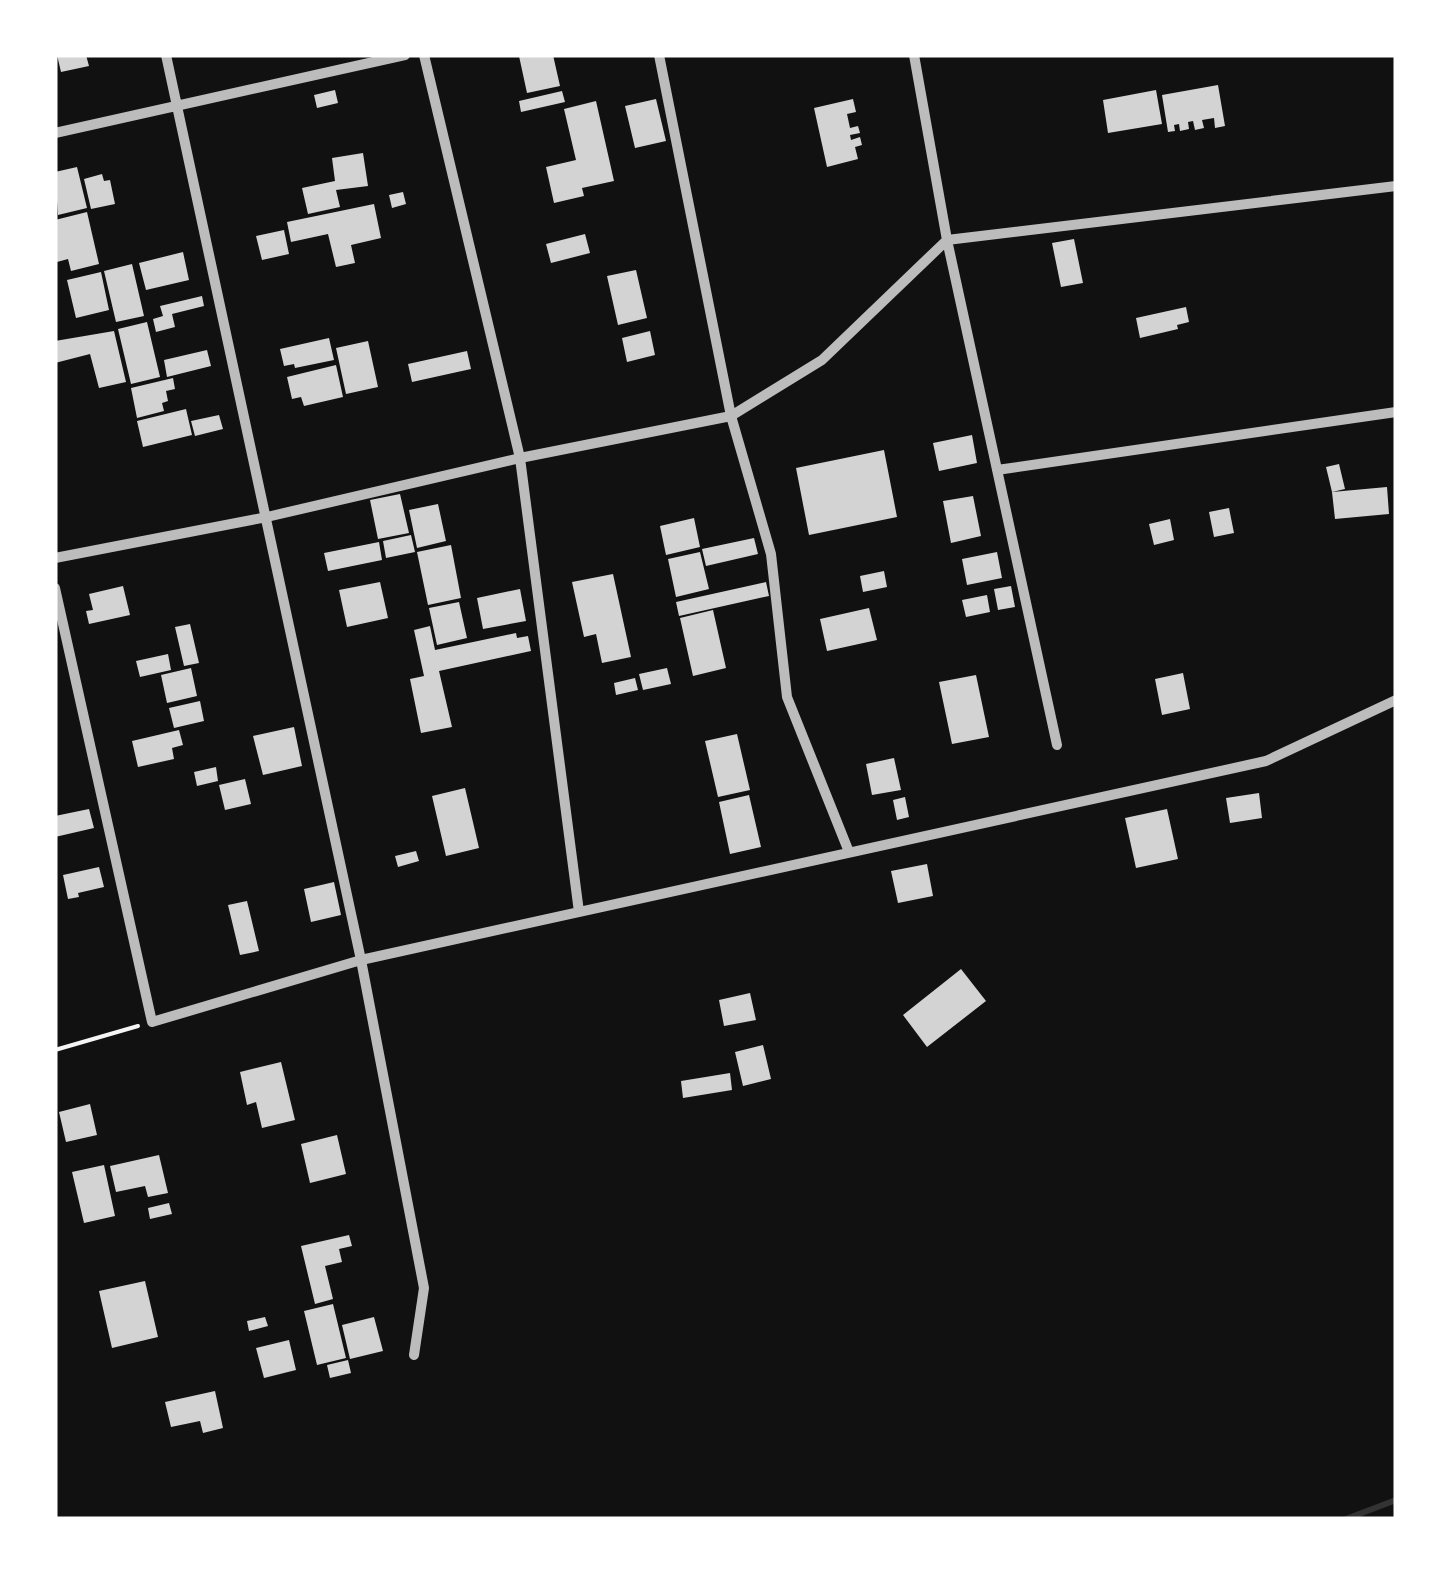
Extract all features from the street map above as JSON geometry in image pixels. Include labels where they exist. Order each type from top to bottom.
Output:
[{"type":"street","points":[[166,55],[361,960],[424,1288],[414,1355]]},
{"type":"street","points":[[55,133],[405,55]]},
{"type":"street","points":[[424,55],[520,458],[578,912]]},
{"type":"street","points":[[660,55],[731,416],[771,554],[787,697],[850,852]]},
{"type":"street","points":[[914,55],[947,240],[1057,745]]},
{"type":"street","points":[[55,558],[267,517],[520,458],[731,416],[822,360],[947,240],[1396,186]]},
{"type":"street","points":[[997,470],[1396,412]]},
{"type":"street","points":[[55,588],[152,1022],[361,960],[1266,761],[1396,700]]},
{"type":"path","points":[[55,1050],[152,1022]]},
{"type":"building","points":[[57,55],[86,55],[89,66],[61,72]]},
{"type":"building","points":[[553,55],[560,86],[527,93],[519,56]]},
{"type":"building","points":[[1218,85],[1225,126],[1215,128],[1214,118],[1202,120],[1204,128],[1195,130],[1193,121],[1188,122],[1189,129],[1180,131],[1179,124],[1174,125],[1175,131],[1168,132],[1162,95]]},
{"type":"building","points":[[335,90],[338,103],[317,108],[314,95]]},
{"type":"building","points":[[1156,90],[1162,124],[1108,133],[1103,100]]},
{"type":"building","points":[[562,91],[565,102],[521,112],[519,101]]},
{"type":"building","points":[[656,99],[666,141],[635,148],[625,106]]},
{"type":"building","points":[[853,99],[856,112],[847,114],[850,128],[858,126],[860,133],[850,135],[851,140],[860,137],[862,145],[855,147],[858,159],[827,167],[814,108]]},
{"type":"building","points":[[596,101],[614,181],[582,188],[584,196],[554,203],[546,167],[576,160],[564,109]]},
{"type":"building","points":[[363,153],[368,186],[336,190],[340,207],[308,214],[302,188],[335,181],[332,158]]},
{"type":"building","points":[[77,167],[87,208],[58,215],[55,172]]},
{"type":"building","points":[[102,174],[104,181],[110,180],[115,204],[91,209],[84,179]]},
{"type":"building","points":[[403,192],[406,204],[392,208],[389,195]]},
{"type":"building","points":[[374,204],[381,238],[351,245],[355,263],[336,267],[328,234],[291,242],[287,222]]},
{"type":"building","points":[[87,212],[99,264],[71,271],[68,259],[57,262],[55,220]]},
{"type":"building","points":[[284,230],[289,254],[262,260],[256,236]]},
{"type":"building","points":[[585,234],[590,253],[551,263],[546,244]]},
{"type":"building","points":[[1074,239],[1083,283],[1061,287],[1052,243]]},
{"type":"building","points":[[183,252],[189,280],[146,290],[139,263]]},
{"type":"building","points":[[132,264],[144,316],[116,322],[104,271]]},
{"type":"building","points":[[636,270],[647,318],[618,325],[607,276]]},
{"type":"building","points":[[101,272],[109,310],[76,318],[67,280]]},
{"type":"building","points":[[202,296],[204,306],[172,314],[175,327],[156,332],[153,319],[163,316],[160,306]]},
{"type":"building","points":[[1186,307],[1189,322],[1177,325],[1178,329],[1140,338],[1136,318]]},
{"type":"building","points":[[147,322],[160,377],[131,384],[118,329]]},
{"type":"building","points":[[114,331],[126,382],[99,388],[90,354],[55,363],[55,341]]},
{"type":"building","points":[[650,331],[655,355],[627,362],[622,338]]},
{"type":"building","points":[[329,338],[334,360],[295,368],[294,364],[284,366],[280,349]]},
{"type":"building","points":[[368,341],[378,387],[346,394],[336,348]]},
{"type":"building","points":[[207,350],[211,366],[167,377],[164,360]]},
{"type":"building","points":[[467,351],[471,369],[412,382],[408,364]]},
{"type":"building","points":[[336,365],[343,397],[304,406],[301,397],[292,399],[287,377]]},
{"type":"building","points":[[173,378],[175,389],[166,391],[164,411],[137,418],[131,388]]},
{"type":"building","points":[[186,409],[192,435],[143,447],[137,421]]},
{"type":"building","points":[[219,415],[223,429],[195,436],[191,421]]},
{"type":"building","points":[[972,435],[977,463],[939,471],[933,443]]},
{"type":"building","points":[[884,450],[897,517],[809,535],[796,468]]},
{"type":"building","points":[[1339,464],[1345,489],[1332,492],[1326,467]]},
{"type":"building","points":[[1387,487],[1389,514],[1335,519],[1332,492]]},
{"type":"building","points":[[400,494],[409,533],[378,539],[370,500]]},
{"type":"building","points":[[973,496],[981,536],[951,543],[943,501]]},
{"type":"building","points":[[438,504],[446,541],[417,548],[409,510]]},
{"type":"building","points":[[1229,508],[1234,533],[1214,537],[1209,512]]},
{"type":"building","points":[[694,518],[700,547],[666,555],[660,526]]},
{"type":"building","points":[[1170,519],[1174,540],[1154,545],[1149,524]]},
{"type":"building","points":[[411,535],[415,552],[386,558],[383,541]]},
{"type":"building","points":[[754,538],[758,554],[706,566],[702,549]]},
{"type":"building","points":[[379,542],[382,560],[328,571],[324,553]]},
{"type":"building","points":[[451,545],[461,598],[428,605],[417,552]]},
{"type":"building","points":[[700,552],[709,589],[676,597],[668,559]]},
{"type":"building","points":[[997,552],[1002,578],[967,585],[962,559]]},
{"type":"building","points":[[884,571],[887,587],[863,592],[860,576]]},
{"type":"building","points":[[613,574],[631,657],[602,663],[596,634],[584,637],[572,582]]},
{"type":"building","points":[[380,582],[388,618],[347,627],[339,590]]},
{"type":"building","points":[[766,582],[769,596],[679,616],[676,602]]},
{"type":"building","points":[[123,586],[130,615],[89,624],[86,611],[93,610],[89,594]]},
{"type":"building","points":[[1011,586],[1015,607],[998,610],[994,589]]},
{"type":"building","points":[[520,589],[526,621],[483,629],[477,598]]},
{"type":"building","points":[[987,595],[990,612],[966,617],[962,600]]},
{"type":"building","points":[[459,602],[467,638],[437,645],[429,608]]},
{"type":"building","points":[[869,608],[877,640],[827,651],[820,619]]},
{"type":"building","points":[[713,610],[726,668],[693,676],[680,618]]},
{"type":"building","points":[[190,624],[199,663],[184,666],[175,627]]},
{"type":"building","points":[[430,626],[435,650],[516,633],[517,638],[528,636],[531,651],[439,671],[452,727],[421,733],[410,679],[424,676],[414,630]]},
{"type":"building","points":[[168,654],[171,670],[140,677],[136,661]]},
{"type":"building","points":[[191,668],[197,696],[167,703],[161,675]]},
{"type":"building","points":[[667,668],[671,684],[643,690],[639,674]]},
{"type":"building","points":[[1183,673],[1190,709],[1162,715],[1155,679]]},
{"type":"building","points":[[976,675],[989,737],[952,744],[939,682]]},
{"type":"building","points":[[635,678],[638,690],[616,695],[614,683]]},
{"type":"building","points":[[200,701],[204,721],[174,728],[169,708]]},
{"type":"building","points":[[294,727],[302,766],[263,775],[253,736]]},
{"type":"building","points":[[179,730],[183,745],[172,748],[174,759],[138,767],[132,741]]},
{"type":"building","points":[[737,734],[750,790],[718,797],[705,741]]},
{"type":"building","points":[[894,758],[901,790],[872,795],[866,764]]},
{"type":"building","points":[[216,767],[218,781],[197,786],[194,772]]},
{"type":"building","points":[[245,779],[251,804],[225,810],[219,785]]},
{"type":"building","points":[[465,788],[479,848],[446,856],[432,796]]},
{"type":"building","points":[[1259,793],[1262,818],[1230,823],[1226,798]]},
{"type":"building","points":[[749,795],[761,847],[730,854],[719,802]]},
{"type":"building","points":[[905,797],[909,817],[897,820],[893,800]]},
{"type":"building","points":[[89,809],[94,828],[55,837],[55,816]]},
{"type":"building","points":[[1167,809],[1178,859],[1136,868],[1125,818]]},
{"type":"building","points":[[416,851],[419,861],[398,867],[395,856]]},
{"type":"building","points":[[927,864],[933,896],[898,903],[891,871]]},
{"type":"building","points":[[99,867],[104,887],[68,899],[63,875]]},
{"type":"building","points":[[334,882],[341,915],[311,922],[304,889]]},
{"type":"building","points":[[247,901],[259,951],[240,955],[228,905]]},
{"type":"building","points":[[961,969],[986,1001],[927,1047],[903,1015]]},
{"type":"building","points":[[750,993],[756,1020],[724,1026],[719,1000]]},
{"type":"building","points":[[763,1045],[771,1079],[743,1086],[735,1052]]},
{"type":"building","points":[[281,1062],[295,1120],[262,1128],[256,1102],[247,1105],[240,1072]]},
{"type":"building","points":[[730,1073],[732,1090],[683,1098],[681,1081]]},
{"type":"building","points":[[90,1104],[97,1135],[66,1142],[59,1112]]},
{"type":"building","points":[[337,1135],[346,1174],[310,1183],[301,1144]]},
{"type":"building","points":[[159,1155],[168,1193],[148,1197],[145,1186],[116,1192],[110,1166]]},
{"type":"building","points":[[104,1165],[115,1216],[84,1223],[72,1172]]},
{"type":"building","points":[[169,1203],[172,1214],[150,1219],[148,1208]]},
{"type":"building","points":[[349,1235],[352,1246],[339,1249],[342,1262],[325,1266],[333,1299],[315,1304],[301,1246]]},
{"type":"building","points":[[145,1281],[158,1337],[112,1348],[99,1291]]},
{"type":"building","points":[[333,1304],[346,1358],[317,1365],[304,1311]]},
{"type":"building","points":[[265,1317],[268,1326],[249,1331],[247,1321]]},
{"type":"building","points":[[374,1317],[383,1351],[350,1359],[342,1325]]},
{"type":"building","points":[[289,1340],[296,1370],[264,1378],[256,1348]]},
{"type":"building","points":[[348,1360],[351,1373],[330,1378],[327,1365]]},
{"type":"building","points":[[215,1391],[223,1428],[203,1433],[200,1421],[171,1427],[165,1402]]},
{"type":"waterway","points":[[1346,1519],[1396,1500]]}]
